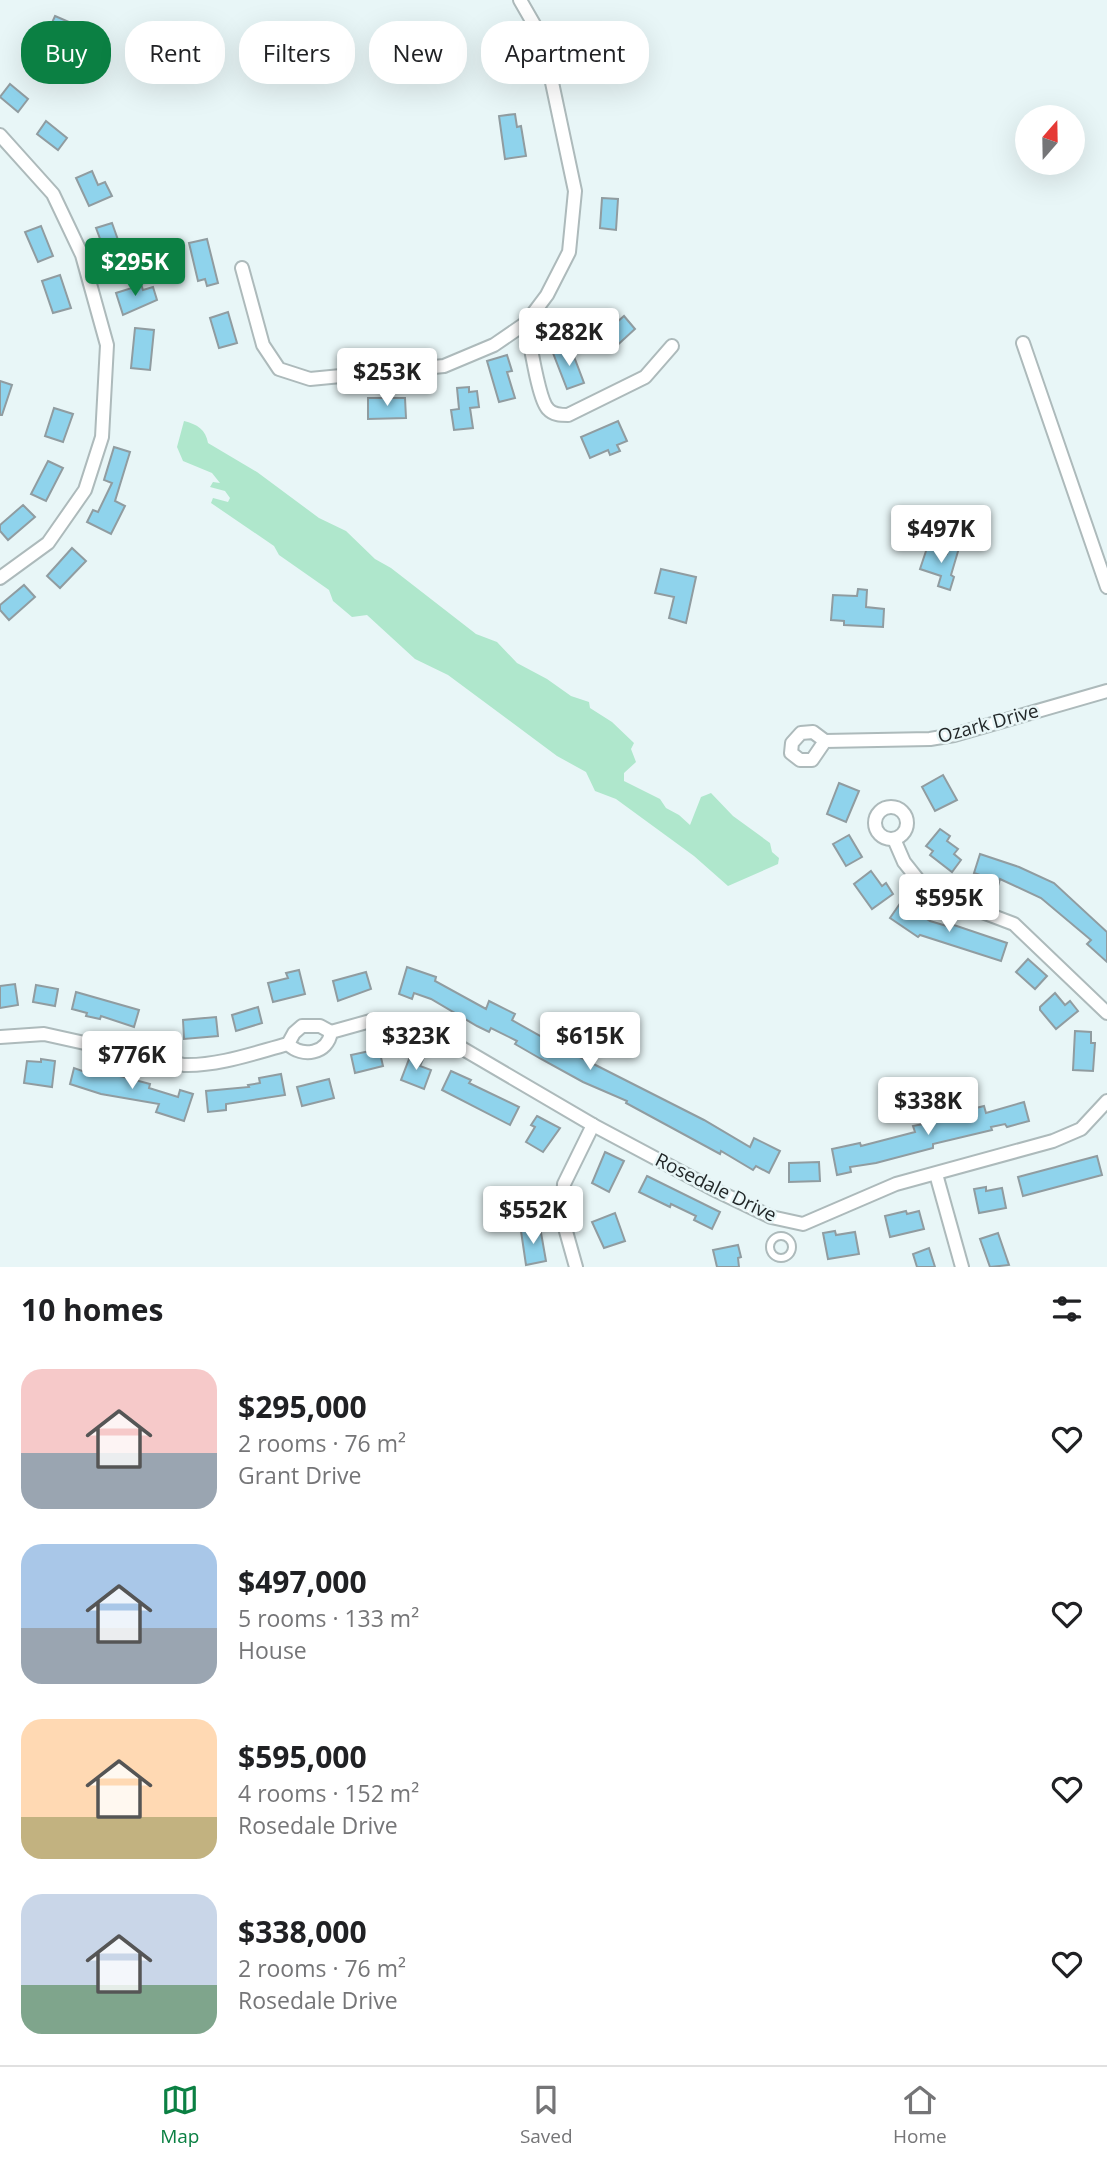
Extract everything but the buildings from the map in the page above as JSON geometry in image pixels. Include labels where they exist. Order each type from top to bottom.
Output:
[{"type":"street","points":[[242,268],[263,345],[279,369],[310,379],[444,366],[494,345],[526,323],[547,295],[569,251],[575,191],[543,40],[520,0]]},
{"type":"street","points":[[0,135],[53,194],[82,255],[107,345],[102,437],[85,490],[48,543],[0,578]]},
{"type":"street","points":[[526,323],[542,399],[547,409],[557,415],[568,415],[645,377],[672,346]]},
{"type":"street","points":[[1023,343],[1107,587]]},
{"type":"street","name":"Ozark Drive","points":[[825,741],[930,739],[954,735],[1107,691]]},
{"type":"street","points":[[894,839],[904,862],[927,891],[1014,924],[1107,1013]]},
{"type":"street","name":"Rosedale Drive","points":[[288,1044],[294,1032],[302,1026],[320,1026],[331,1032],[374,1020],[412,1025],[436,1033],[593,1125],[713,1188],[771,1217],[803,1224],[896,1184],[1053,1141],[1081,1129],[1107,1101]]},
{"type":"street","name":"Rosedale Drive","points":[[0,1037],[44,1034],[198,1066],[288,1044],[300,1051],[318,1051],[327,1044],[331,1032]]},
{"type":"street","points":[[576,1267],[562,1217],[564,1184],[593,1125]]},
{"type":"street","points":[[936,1174],[962,1267]]},
{"type":"lane","points":[[782,1237],[784,1220]]},
{"type":"green space","points":[[184,421],[200,428],[208,443],[257,472],[319,518],[346,531],[375,559],[391,568],[476,634],[497,642],[517,663],[571,696],[589,702],[590,708],[612,722],[634,743],[631,749],[636,762],[624,773],[624,781],[660,799],[666,808],[690,825],[701,797],[711,793],[733,816],[770,843],[772,852],[779,858],[778,864],[728,886],[694,856],[616,799],[595,791],[586,772],[557,756],[448,675],[415,659],[367,615],[352,617],[333,601],[329,590],[279,555],[274,546],[211,503],[213,498],[228,502],[230,498],[225,491],[210,487],[213,482],[220,483],[212,473],[183,461],[177,447]]}]
